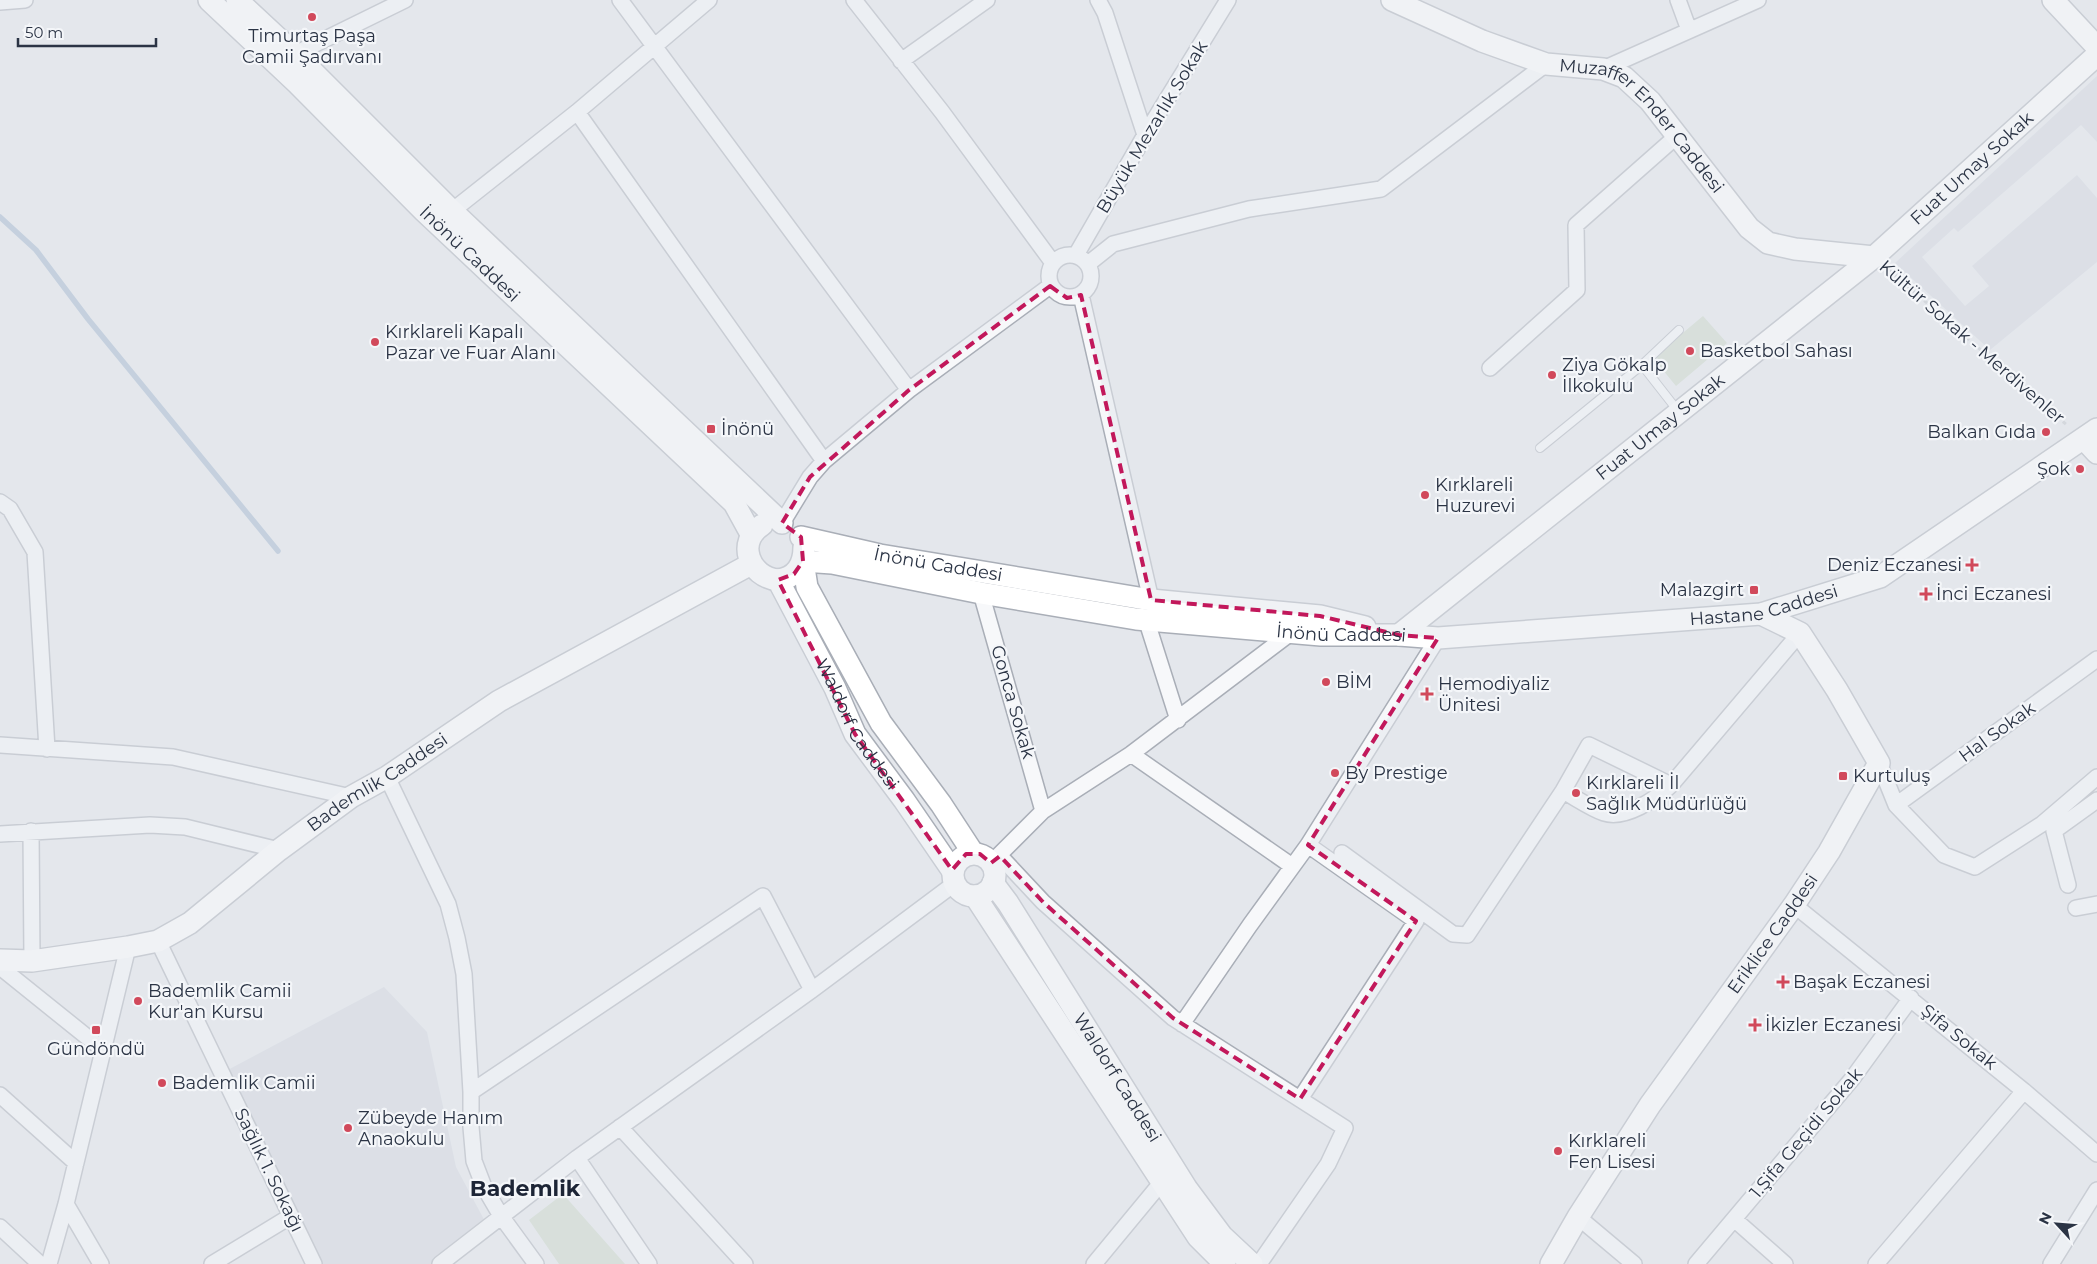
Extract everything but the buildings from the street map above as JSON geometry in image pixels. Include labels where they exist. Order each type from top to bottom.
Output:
[{"type":"main road","name":"İnönü Caddesi","points":[[209,0],[297,83],[424,211],[734,503],[751,534]]},
{"type":"main road","name":"İnönü Caddesi","points":[[237,0],[295,54],[452,212],[782,523]]},
{"type":"main road","name":"Muzaffer Ender Caddesi","points":[[1392,0],[1482,41],[1546,64],[1603,69],[1624,77],[1650,101],[1748,228],[1768,243],[1795,249],[1874,257]]},
{"type":"main road","points":[[2053,0],[2097,47]]},
{"type":"main road","name":"Fuat Umay Sokak","points":[[1399,635],[1874,257],[2097,55]]},
{"type":"main road","name":"Hastane Caddesi","points":[[1399,635],[1438,638],[1761,614],[1880,577],[2087,437]]},
{"type":"main road","points":[[782,523],[801,537],[804,549],[803,560],[794,574],[773,580],[760,574],[750,564],[747,550],[751,534],[762,525],[782,523]]},
{"type":"main road","name":"İnönü Caddesi","points":[[801,537],[1148,610],[1320,616],[1399,635]]},
{"type":"main road","name":"İnönü Caddesi","points":[[803,560],[832,563],[982,593],[1148,610],[1292,632],[1322,635],[1399,635]]},
{"type":"main road","name":"Waldorf Caddesi","points":[[803,560],[807,587],[881,723],[941,804],[989,864],[1008,903],[1187,1189],[1222,1236],[1252,1264]]},
{"type":"main road","name":"Bademlik Caddesi","points":[[0,960],[32,961],[158,941],[190,923],[279,850],[351,798],[387,777],[499,702],[750,564]]},
{"type":"main road","name":"Waldorf Caddesi","points":[[773,580],[835,688],[855,734],[904,800],[953,877]]},
{"type":"main road","points":[[1761,614],[1800,633],[1837,690],[1879,763]]},
{"type":"main road","name":"Eriklice Caddesi","points":[[1551,1264],[1578,1217],[1650,1106],[1794,905],[1829,852],[1879,763]]},
{"type":"main road","points":[[960,858],[989,864],[983,894],[975,896],[963,894],[953,877],[960,858]]},
{"type":"main road","name":"Waldorf Caddesi","points":[[975,896],[1161,1183],[1198,1237],[1225,1264]]},
{"type":"street","points":[[0,2],[24,0]]},
{"type":"street","points":[[295,54],[405,0]]},
{"type":"street","points":[[620,0],[909,390]]},
{"type":"street","points":[[452,212],[577,112],[709,0]]},
{"type":"street","points":[[854,0],[942,112],[1054,263]]},
{"type":"street","points":[[901,61],[987,0]]},
{"type":"street","points":[[1098,0],[1105,13],[1145,136]]},
{"type":"street","name":"Büyük Mezarlık Sokak","points":[[1082,260],[1145,136],[1228,0]]},
{"type":"street","points":[[1678,0],[1689,30]]},
{"type":"street","points":[[1603,69],[1758,0]]},
{"type":"street","points":[[1082,260],[1092,277],[1090,284],[1081,295],[1074,298],[1060,296],[1050,286],[1048,272],[1062,256],[1082,260],[1112,244],[1249,209],[1381,190],[1546,64]]},
{"type":"street","points":[[577,112],[824,461]]},
{"type":"street","points":[[1490,368],[1577,290],[1576,225],[1678,136]]},
{"type":"street","points":[[782,523],[810,477],[824,461],[909,390],[1050,286]]},
{"type":"street","points":[[1081,295],[1148,610],[1178,720]]},
{"type":"street","points":[[0,502],[10,509],[35,552],[46,749]]},
{"type":"street","name":"Gonca Sokak","points":[[982,593],[1043,811]]},
{"type":"street","points":[[1259,1264],[1328,1164],[1345,1128],[1182,1024],[1043,902],[989,864],[1043,811],[1131,754],[1292,632]]},
{"type":"street","points":[[1563,791],[1606,814],[1631,812],[1647,804],[1670,786],[1800,633]]},
{"type":"street","points":[[1182,1024],[1292,866],[1308,846],[1438,638]]},
{"type":"street","name":"Hal Sokak","points":[[1896,805],[2097,659]]},
{"type":"street","points":[[0,745],[172,757],[351,798]]},
{"type":"street","points":[[1342,853],[1453,934],[1468,935],[1563,791],[1589,746],[1670,786]]},
{"type":"street","points":[[1131,754],[1292,866]]},
{"type":"street","points":[[1879,763],[1896,805],[1944,855],[1975,867],[2042,824],[2097,777]]},
{"type":"street","points":[[387,777],[448,904],[458,938],[464,974],[474,1161],[484,1187],[501,1216],[536,1264]]},
{"type":"street","points":[[2068,885],[2054,831],[2097,800]]},
{"type":"street","points":[[0,834],[150,825],[168,826],[185,828],[279,850]]},
{"type":"street","points":[[31,831],[32,961]]},
{"type":"street","points":[[1300,1099],[1416,921],[1308,846]]},
{"type":"street","points":[[440,1264],[577,1158],[812,990],[953,877]]},
{"type":"street","points":[[471,1092],[763,896],[812,990]]},
{"type":"street","points":[[2076,908],[2097,904]]},
{"type":"street","name":"Şifa Sokak","points":[[1794,905],[1912,998],[2097,1154]]},
{"type":"street","name":"Sağlık 1. Sokağı","points":[[158,941],[314,1264]]},
{"type":"street","points":[[50,1264],[128,947]]},
{"type":"street","points":[[0,967],[102,1049]]},
{"type":"street","name":"1.Şifa Geçidi Sokak","points":[[1696,1264],[1852,1079],[1912,998]]},
{"type":"street","points":[[1876,1264],[2024,1091]]},
{"type":"street","points":[[0,1095],[76,1163]]},
{"type":"street","points":[[620,1127],[745,1264]]},
{"type":"street","points":[[577,1158],[649,1264]]},
{"type":"street","points":[[1094,1264],[1161,1183]]},
{"type":"street","points":[[2051,1264],[2097,1190]]},
{"type":"street","points":[[66,1204],[101,1264]]},
{"type":"street","points":[[212,1264],[292,1216]]},
{"type":"street","points":[[1578,1217],[1634,1264]]},
{"type":"street","points":[[1734,1219],[1785,1264]]},
{"type":"street","points":[[0,1227],[40,1264]]},
{"type":"lane","points":[[1540,448],[1642,365],[1679,330]]},
{"type":"lane","points":[[1642,365],[1679,412]]},
{"type":"path","name":"Kültür Sokak - Merdivenler","points":[[1874,257],[2087,437]]},
{"type":"highlighted area","points":[[1050,286],[1067,298],[1081,295],[1151,600],[1320,616],[1399,635],[1438,638],[1308,845],[1416,921],[1300,1099],[1173,1018],[1043,902],[1000,856],[991,863],[980,854],[966,854],[952,870],[855,734],[778,580],[794,574],[803,561],[801,537],[782,523],[810,477],[909,390]]},
{"type":"shaded area","points":[[2097,76],[2097,142],[2081,125],[1958,232],[1954,228],[1922,257],[1965,306],[1989,286],[1972,266],[2077,175],[2097,198],[2097,262],[1990,350],[1895,263]]},
{"type":"shaded area","name":"Zübeyde Hanım Anaokulu","points":[[384,987],[427,1032],[456,1167],[488,1227],[440,1264],[314,1264],[222,1073]]},
{"type":"green space","name":"Basketbol Sahası","points":[[1703,316],[1727,343],[1676,386],[1653,358]]},
{"type":"green space","points":[[563,1194],[625,1264],[559,1264],[529,1220]]},
{"type":"waterway","points":[[0,217],[36,250],[88,319],[278,551]]},
{"type":"place","name":"Timurtaş Paşa Camii Şadırvanı","points":[[312,17]]},
{"type":"place","name":"Kırklareli Kapalı Pazar ve Fuar Alanı","points":[[375,342]]},
{"type":"place","name":"Basketbol Sahası","points":[[1690,351]]},
{"type":"place","name":"Ziya Gökalp İlkokulu","points":[[1552,375]]},
{"type":"place","name":"İnönü","points":[[711,429]]},
{"type":"place","name":"Balkan Gıda","points":[[2046,432]]},
{"type":"place","name":"Şok","points":[[2080,469]]},
{"type":"place","name":"Kırklareli Huzurevi","points":[[1425,495]]},
{"type":"place","name":"Deniz Eczanesi","points":[[1972,565]]},
{"type":"place","name":"Malazgirt","points":[[1754,590]]},
{"type":"place","name":"İnci Eczanesi","points":[[1926,594]]},
{"type":"place","name":"BİM","points":[[1326,682]]},
{"type":"place","name":"Hemodiyaliz Ünitesi","points":[[1427,694]]},
{"type":"place","name":"By Prestige","points":[[1335,773]]},
{"type":"place","name":"Kurtuluş","points":[[1843,776]]},
{"type":"place","name":"Kırklareli İl Sağlık Müdürlüğü","points":[[1576,793]]},
{"type":"place","name":"Başak Eczanesi","points":[[1783,982]]},
{"type":"place","name":"Bademlik Camii Kur'an Kursu","points":[[138,1001]]},
{"type":"place","name":"İkizler Eczanesi","points":[[1755,1025]]},
{"type":"place","name":"Gündöndü","points":[[96,1030]]},
{"type":"place","name":"Bademlik Camii","points":[[162,1083]]},
{"type":"place","name":"Zübeyde Hanım Anaokulu","points":[[348,1128]]},
{"type":"place","name":"Kırklareli Fen Lisesi","points":[[1558,1151]]},
{"type":"district","name":"Bademlik","points":[[525,1188]]}]
